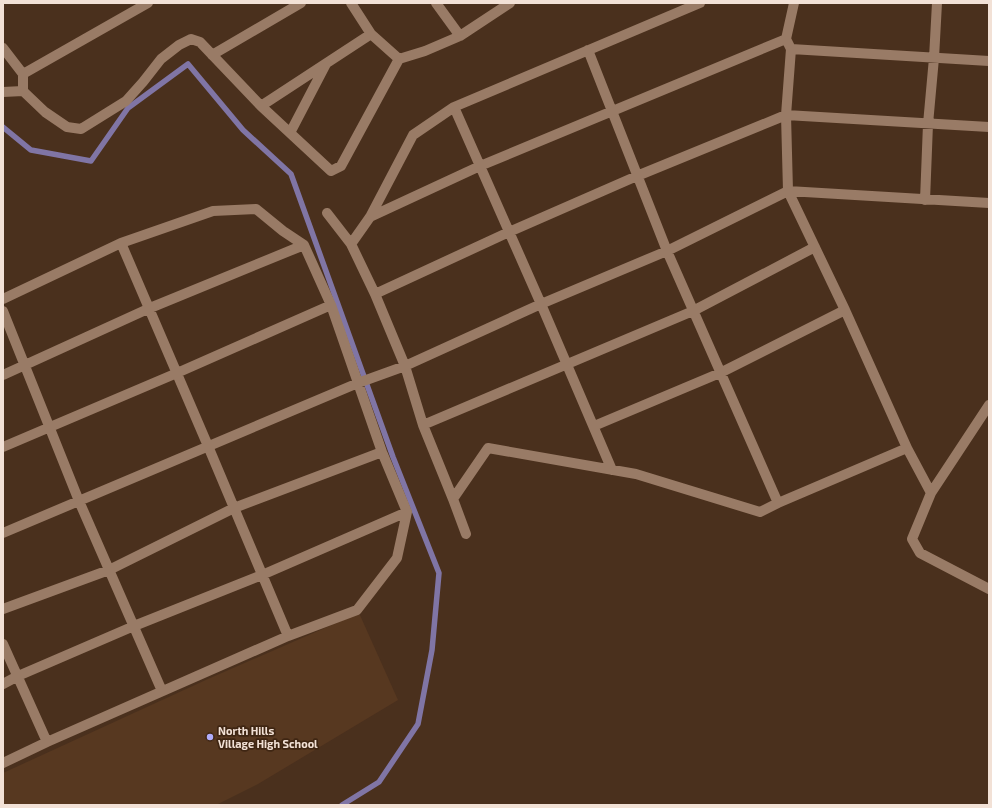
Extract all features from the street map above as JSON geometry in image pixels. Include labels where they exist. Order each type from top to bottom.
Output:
[{"type":"street","points":[[22,74],[148,3]]},
{"type":"street","points":[[212,55],[301,3]]},
{"type":"street","points":[[351,3],[371,34],[398,59]]},
{"type":"street","points":[[436,3],[460,36]]},
{"type":"street","points":[[3,48],[22,74],[23,91],[45,112],[67,128],[81,129],[126,101],[161,59],[179,45],[191,39],[200,42],[261,106],[331,171],[341,166],[398,59],[425,51],[460,36],[510,3]]},
{"type":"street","points":[[350,244],[370,217],[413,135],[454,107],[700,3]]},
{"type":"street","points":[[794,3],[786,39],[791,49],[786,115],[788,191],[845,310],[907,448],[931,493]]},
{"type":"street","points":[[925,200],[928,124],[937,3]]},
{"type":"street","points":[[261,106],[371,34]]},
{"type":"street","points":[[370,217],[480,166],[786,39]]},
{"type":"street","points":[[791,49],[989,61]]},
{"type":"street","points":[[588,50],[667,251],[778,503]]},
{"type":"street","points":[[290,133],[326,64]]},
{"type":"street","points":[[3,92],[23,91]]},
{"type":"street","points":[[454,107],[612,470]]},
{"type":"street","points":[[375,294],[509,232],[637,176],[786,115],[989,127]]},
{"type":"street","points":[[3,533],[361,381],[400,367],[541,304],[667,251],[788,191],[989,203]]},
{"type":"street","points":[[3,299],[122,243],[213,211],[256,209],[304,245],[331,306],[361,381],[382,452],[406,512],[397,558],[357,610],[288,636],[47,742],[3,764]]},
{"type":"street","points":[[327,213],[350,244],[375,294],[400,367],[466,534]]},
{"type":"street","points":[[122,243],[288,636]]},
{"type":"street","points":[[3,375],[150,308],[304,245]]},
{"type":"street","points":[[423,425],[693,311],[815,248]]},
{"type":"street","points":[[3,447],[331,306]]},
{"type":"street","points":[[594,426],[720,373],[845,310]]},
{"type":"street","points":[[3,311],[79,501],[162,691]]},
{"type":"street","points":[[989,405],[931,493],[912,539],[920,553],[989,589]]},
{"type":"street","points":[[453,499],[488,448],[636,474],[760,512],[907,448]]},
{"type":"street","points":[[3,609],[109,570],[234,508],[382,452]]},
{"type":"street","points":[[3,684],[18,676],[134,626],[262,575],[406,512]]},
{"type":"street","points":[[3,644],[47,742]]},
{"type":"shaded area","name":"North Hills Village High School","points":[[359,613],[398,700],[258,784],[216,805],[3,805],[3,773],[208,679]]},
{"type":"waterway","points":[[3,127],[31,150],[91,161],[128,108],[188,64],[243,130],[291,174],[393,457],[439,573],[432,650],[418,724],[379,782],[342,805]]},
{"type":"place","name":"North Hills Village High School","points":[[210,737]]}]
